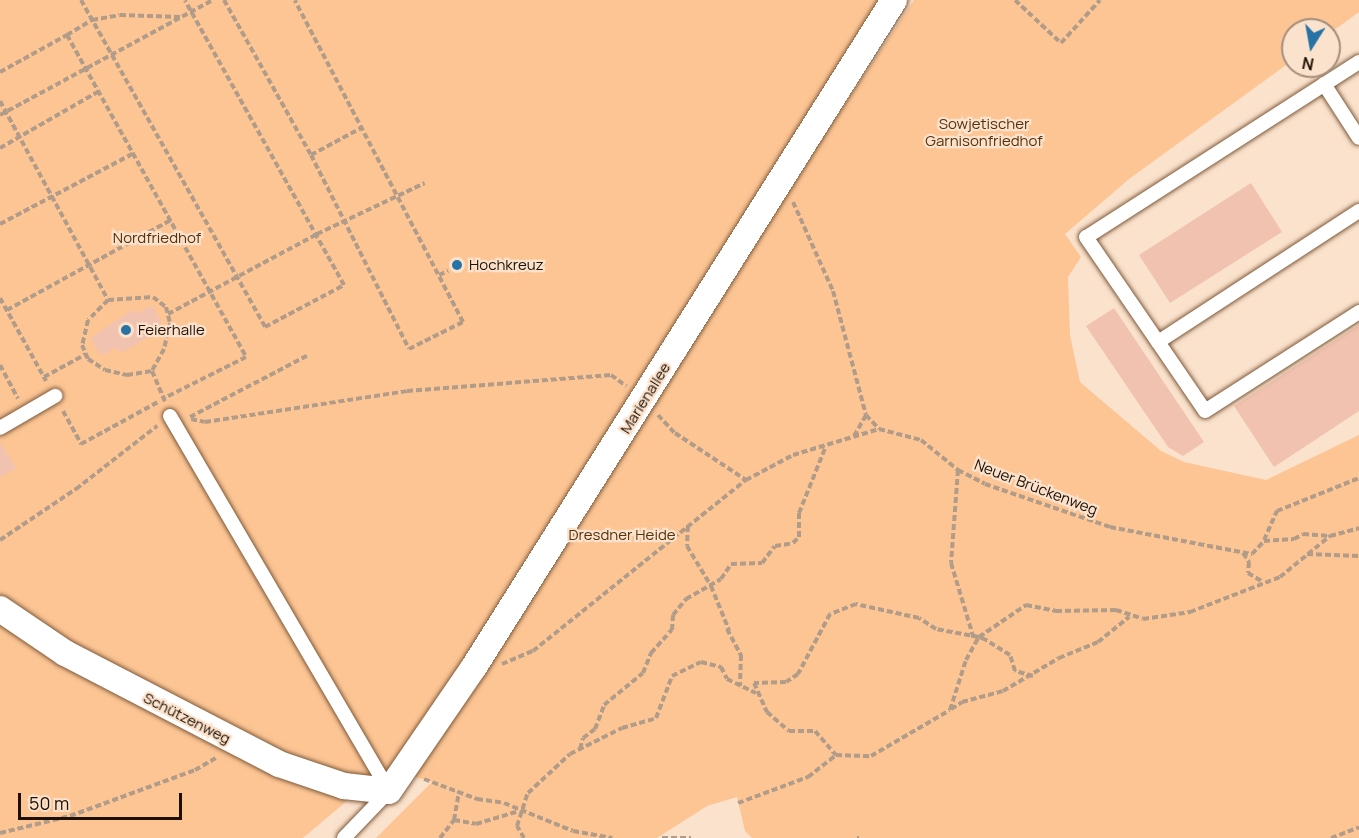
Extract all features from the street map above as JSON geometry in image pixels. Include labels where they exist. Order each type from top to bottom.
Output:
[{"type":"street","name":"Marienallee","points":[[396,781],[644,399],[894,0]]},
{"type":"street","name":"Schützenweg","points":[[0,609],[65,653],[240,744],[315,778],[396,781]]},
{"type":"lane","points":[[1359,62],[1086,237],[1204,411],[1359,312]]},
{"type":"lane","points":[[1324,84],[1359,138]]},
{"type":"lane","points":[[1158,342],[1359,211]]},
{"type":"lane","points":[[0,428],[55,396]]},
{"type":"lane","points":[[169,412],[396,781],[344,838]]},
{"type":"path","points":[[81,0],[265,327],[344,285],[185,0]]},
{"type":"path","points":[[0,115],[213,0]]},
{"type":"path","points":[[224,0],[311,155],[409,349],[463,322],[295,0]]},
{"type":"path","points":[[1015,0],[1061,43],[1100,0]]},
{"type":"path","points":[[0,72],[92,20],[120,15],[181,17]]},
{"type":"path","points":[[67,35],[212,291],[246,357],[164,398]]},
{"type":"path","points":[[0,148],[99,91]]},
{"type":"path","points":[[0,101],[108,300]]},
{"type":"path","points":[[311,155],[363,127]]},
{"type":"path","points":[[0,224],[134,153]]},
{"type":"path","points":[[507,664],[533,651],[746,480],[793,455],[879,429],[866,414],[833,291],[783,178]]},
{"type":"path","points":[[168,314],[316,234],[425,183]]},
{"type":"path","points":[[7,310],[171,220]]},
{"type":"path","points":[[439,275],[448,270]]},
{"type":"path","points":[[153,297],[168,314],[170,322],[164,349],[152,371],[127,375],[105,370],[86,354],[82,345],[88,320],[108,300],[153,297]]},
{"type":"path","points":[[44,377],[86,354]]},
{"type":"path","points":[[308,354],[186,419],[205,422],[407,392],[611,375],[644,399],[675,433],[746,480]]},
{"type":"path","points":[[0,365],[26,413]]},
{"type":"path","points":[[0,540],[76,489],[169,412],[152,371]]},
{"type":"path","points":[[854,436],[866,414]]},
{"type":"path","name":"Neuer Brückenweg","points":[[879,429],[921,440],[958,470],[1034,503],[1110,527],[1243,552]]},
{"type":"path","points":[[580,749],[583,738],[595,729],[604,705],[643,673],[651,653],[672,630],[673,615],[686,599],[711,586],[731,564],[762,563],[775,546],[793,543],[799,537],[798,513],[827,445]]},
{"type":"path","points":[[950,710],[976,637],[951,563],[958,470]]},
{"type":"path","points":[[1243,552],[1252,554],[1264,541],[1277,511],[1341,482],[1359,478]]},
{"type":"path","points":[[688,526],[687,546],[711,586],[721,618],[741,655],[740,687]]},
{"type":"path","points":[[1264,541],[1294,539],[1303,534],[1330,536],[1359,528]]},
{"type":"path","points":[[976,637],[1026,605],[1093,614],[1116,610],[1130,617],[1156,620],[1215,605],[1263,582],[1280,577],[1330,536]]},
{"type":"path","points":[[1243,552],[1249,562],[1248,573],[1263,582]]},
{"type":"path","points":[[1306,554],[1359,556]]},
{"type":"path","points":[[836,755],[814,731],[789,731],[767,712],[756,693],[754,683],[786,682],[798,674],[830,614],[856,604],[919,618],[936,629],[976,637],[1010,655],[1015,671],[1033,675]]},
{"type":"path","points":[[738,803],[808,777],[836,755],[871,756],[962,702],[1004,691],[1059,658],[1098,642],[1130,617]]},
{"type":"path","points":[[721,618],[729,630]]},
{"type":"path","points":[[524,838],[517,826],[520,811],[528,793],[580,749],[622,728],[656,718],[672,676],[701,662],[721,667],[727,679],[756,693]]},
{"type":"path","points":[[0,833],[70,816],[195,770],[240,744]]},
{"type":"path","points":[[396,781],[459,791],[573,831],[612,838]]},
{"type":"path","points":[[440,838],[454,820],[459,791]]},
{"type":"path","points":[[454,820],[476,824],[520,811]]},
{"type":"path","points":[[1331,838],[1359,827]]},
{"type":"path","points":[[662,838],[691,838]]},
{"type":"green space","name":"Dresdner Heide","points":[[0,0],[879,0],[783,164],[796,178],[914,0],[1359,0],[1359,12],[1341,25],[1341,18],[1281,18],[1281,69],[1129,179],[1065,234],[1081,257],[1068,277],[1070,335],[1080,382],[1161,451],[1184,462],[1266,480],[1359,435],[1359,838],[752,838],[745,831],[737,797],[707,806],[657,838],[376,838],[432,782],[386,768],[303,838],[0,838]]},
{"type":"building","points":[[1251,183],[1282,232],[1170,303],[1139,255]]},
{"type":"building","name":"Feierhalle","points":[[152,305],[162,323],[146,331],[149,337],[120,353],[116,347],[101,356],[91,338],[133,309],[136,314]]},
{"type":"building","points":[[1114,308],[1204,442],[1183,456],[1168,447],[1086,326]]},
{"type":"building","points":[[1359,325],[1359,411],[1274,467],[1234,406]]},
{"type":"building","points":[[0,442],[16,468],[0,477]]},
{"type":"place","name":"Hochkreuz","points":[[457,265]]},
{"type":"place","name":"Feierhalle","points":[[126,330]]},
{"type":"park label","name":"Sowjetischer Garnisonfriedhof","points":[[984,132]]},
{"type":"park label","name":"Nordfriedhof","points":[[157,238]]}]
